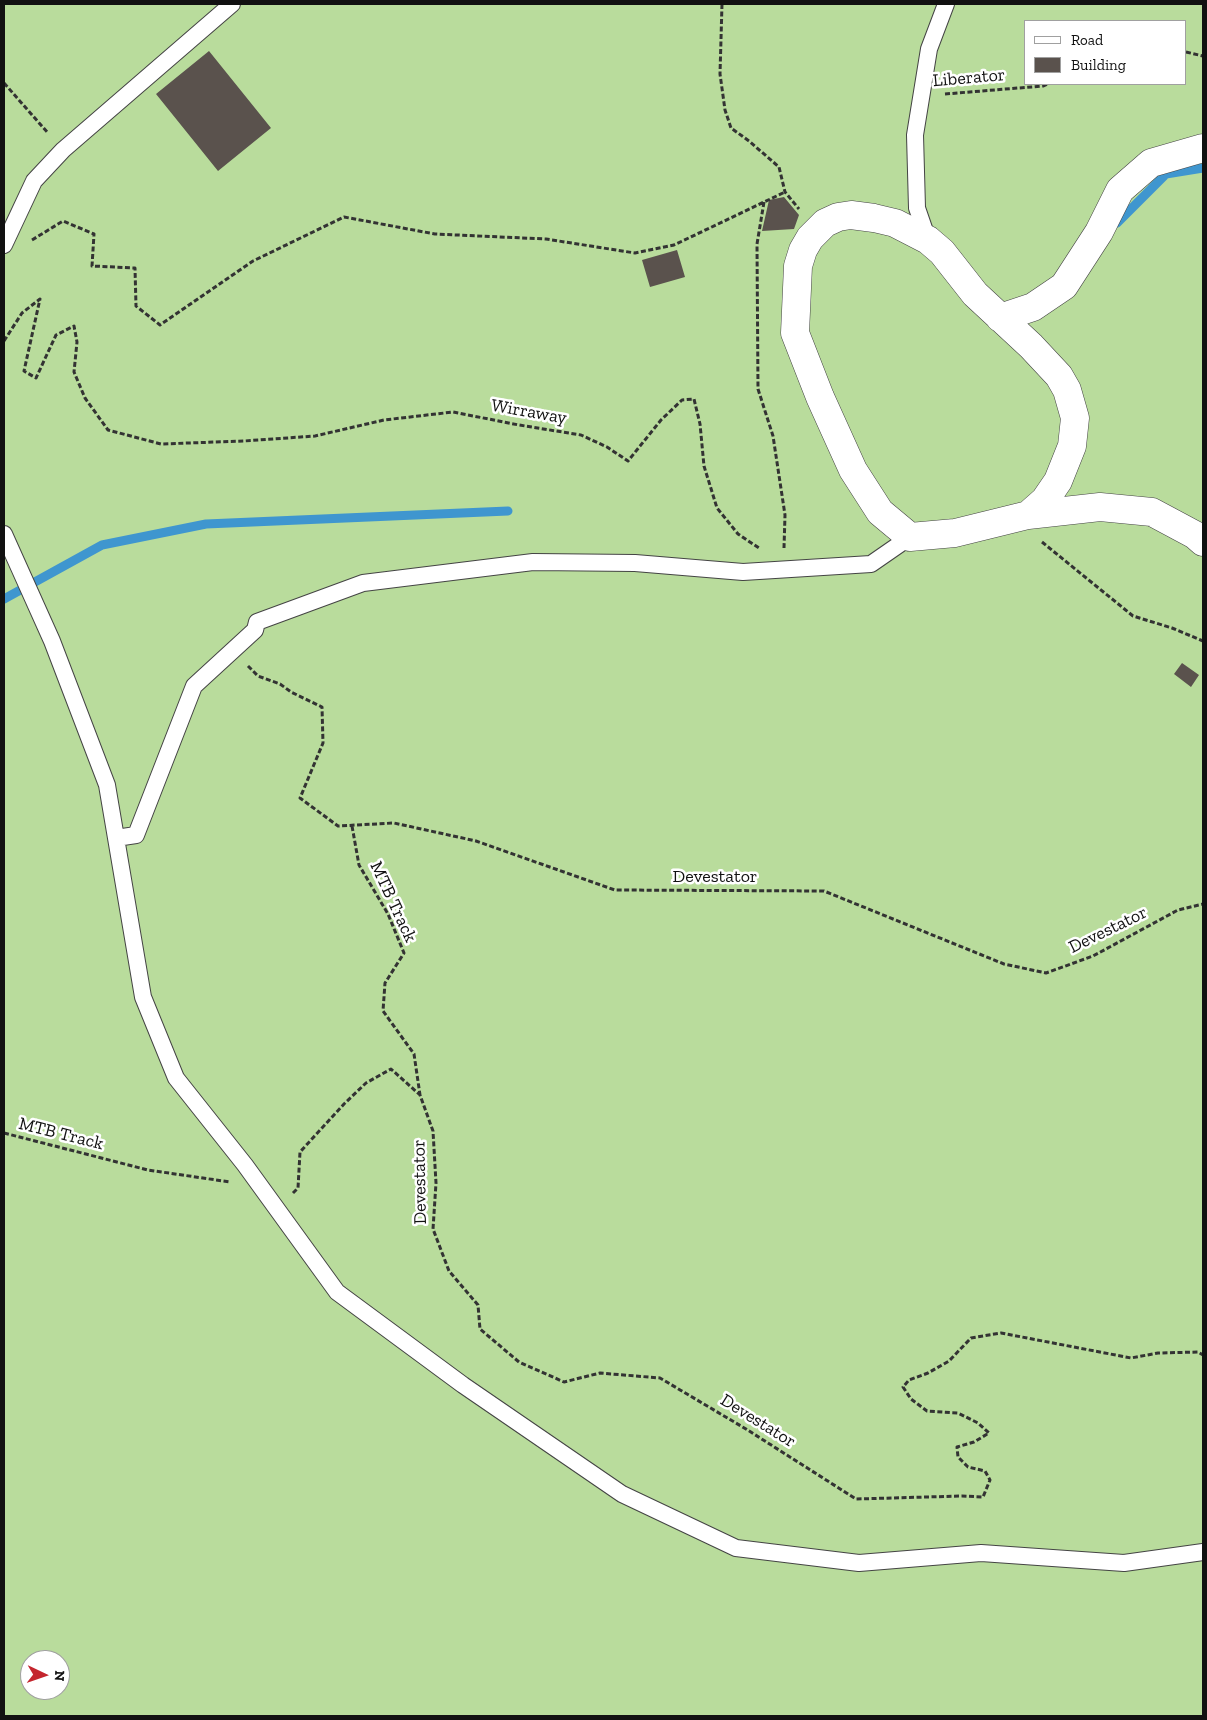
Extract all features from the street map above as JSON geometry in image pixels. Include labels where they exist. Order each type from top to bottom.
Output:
[{"type":"street","points":[[1000,318],[1033,307],[1064,286],[1099,232],[1120,190],[1151,162],[1203,148]]},
{"type":"street","points":[[1033,527],[1045,500],[1058,481],[1072,446],[1075,418],[1067,390],[1059,376],[1031,346],[975,294],[942,252],[928,240],[895,223],[874,218],[851,215],[838,217],[825,223],[810,238],[803,250],[798,266],[795,333],[820,397],[853,470],[880,512],[910,537],[1033,527],[1100,507],[1152,512],[1195,535],[1203,542]]},
{"type":"lane","points":[[5,243],[34,181],[63,150],[232,4]]},
{"type":"lane","points":[[928,240],[917,208],[915,135],[929,49],[946,4]]},
{"type":"lane","points":[[4,534],[52,641],[106,785],[143,997],[176,1078],[260,1186],[337,1292],[455,1379],[622,1494],[736,1548],[859,1563],[981,1553],[1124,1563],[1203,1552]]},
{"type":"lane","points":[[116,838],[136,835],[194,686],[255,630],[257,622],[363,584],[533,562],[635,563],[743,572],[871,564],[910,537]]},
{"type":"path","points":[[722,4],[720,74],[725,110],[731,128],[749,140],[779,167],[785,192],[802,212],[810,238]]},
{"type":"path","points":[[1187,52],[1203,56]]},
{"type":"path","points":[[4,83],[63,150]]},
{"type":"path","name":"Liberator","points":[[922,96],[1046,85]]},
{"type":"path","points":[[5,243],[25,245],[63,221],[94,234],[92,266],[135,268],[136,306],[160,325],[253,261],[344,217],[435,234],[546,239],[635,253],[674,245],[785,192]]},
{"type":"path","points":[[764,202],[757,244],[758,389],[773,436],[785,515],[784,550],[777,551]]},
{"type":"path","name":"Wirraway","points":[[4,341],[22,312],[40,299],[24,370],[36,378],[56,335],[74,326],[77,342],[74,372],[85,398],[108,430],[161,444],[315,436],[384,420],[453,412],[581,435],[607,447],[628,461],[660,420],[682,400],[694,399],[700,424],[704,466],[717,508],[738,534],[764,552]]},
{"type":"path","points":[[1033,527],[1133,616],[1172,628],[1203,641]]},
{"type":"path","name":"Devestator","points":[[232,651],[258,676],[280,684],[322,707],[323,743],[300,798],[338,826],[394,823],[476,840],[614,890],[824,892],[1004,964],[1046,973],[1093,956],[1178,910],[1203,904]]},
{"type":"path","name":"MTB Track","points":[[352,826],[359,865],[388,914],[404,953],[384,983],[383,1011],[414,1054],[420,1095]]},
{"type":"path","name":"Devestator","points":[[277,1210],[298,1188],[300,1152],[366,1083],[391,1069],[420,1095],[433,1132],[436,1184],[433,1229],[449,1271],[478,1305],[480,1329],[519,1362],[564,1382],[600,1373],[660,1378],[746,1429],[856,1499],[983,1497],[990,1480],[984,1471],[968,1467],[958,1457],[957,1446],[974,1442],[989,1433],[978,1423],[958,1412],[927,1411],[911,1399],[903,1387],[909,1380],[928,1373],[949,1361],[971,1338],[1001,1333],[1131,1358],[1158,1353],[1198,1352],[1203,1355]]},
{"type":"path","name":"MTB Track","points":[[4,1133],[148,1170],[260,1186]]},
{"type":"green space","points":[[4,4],[1203,4],[1203,1716],[4,1716]]},
{"type":"building","points":[[209,51],[271,128],[218,171],[156,94]]},
{"type":"building","points":[[784,197],[799,215],[794,229],[762,231],[769,200]]},
{"type":"building","points":[[677,250],[685,277],[650,287],[642,260]]},
{"type":"building","points":[[1182,663],[1199,675],[1191,687],[1174,674]]},
{"type":"waterway","points":[[1117,223],[1166,174],[1203,168]]},
{"type":"waterway","points":[[4,599],[102,545],[206,524],[508,511]]}]
